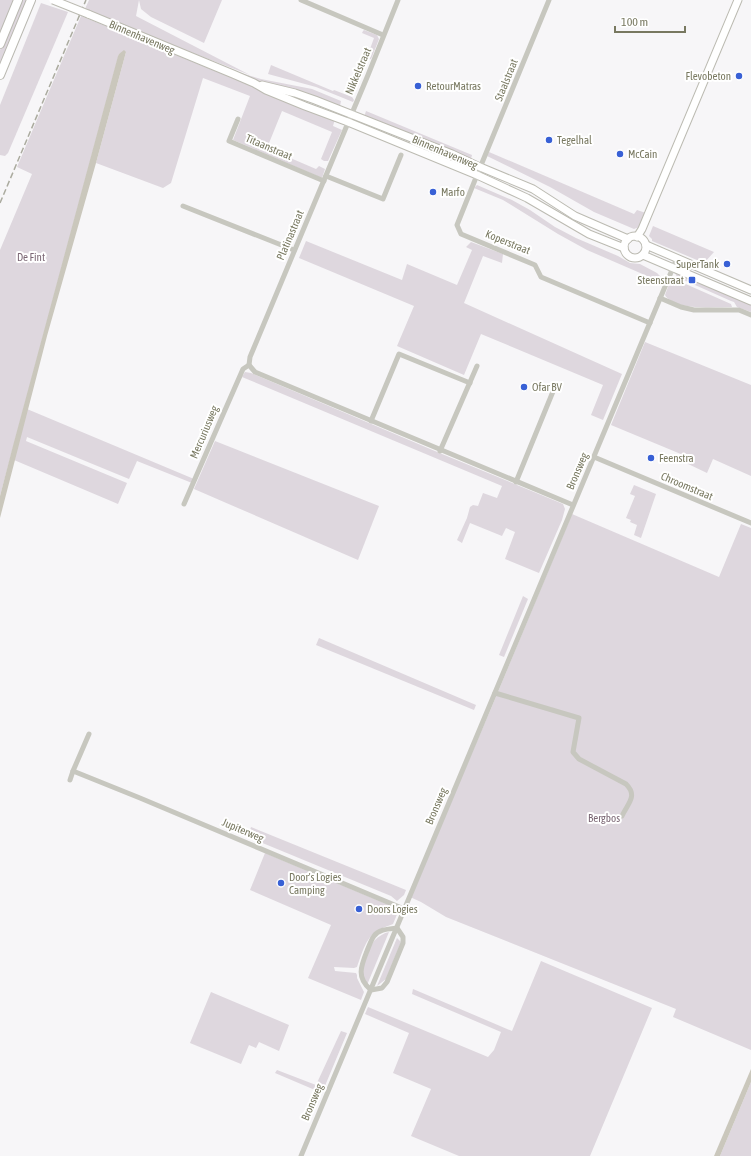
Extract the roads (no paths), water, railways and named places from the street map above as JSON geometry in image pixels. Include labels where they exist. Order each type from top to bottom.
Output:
[{"type":"main road","points":[[0,44],[18,0]]},
{"type":"main road","points":[[0,75],[31,0]]},
{"type":"main road","name":"Binnenhavenweg","points":[[53,0],[254,83],[266,90],[477,175],[527,198],[589,234],[624,248]]},
{"type":"main road","points":[[738,0],[642,229],[642,241],[645,251],[637,258],[631,258],[625,252],[624,248],[624,245],[628,239],[632,237],[642,241],[677,258],[751,290]]},
{"type":"main road","name":"Binnenhavenweg","points":[[254,83],[301,95],[452,154],[533,189],[576,216],[628,239]]},
{"type":"main road","points":[[643,254],[751,301]]},
{"type":"street","points":[[301,0],[383,35]]},
{"type":"street","name":"Nikkelstraat","points":[[351,114],[368,76],[398,0]]},
{"type":"street","name":"Staalstraat","points":[[480,167],[549,0]]},
{"type":"street","name":"Platinastraat","points":[[249,365],[250,356],[351,114]]},
{"type":"street","name":"Titaanstraat","points":[[238,120],[229,141],[383,199],[401,155]]},
{"type":"street","name":"Koperstraat","points":[[480,167],[458,225],[461,234],[529,262],[534,265],[541,277],[650,323]]},
{"type":"street","points":[[183,206],[294,250]]},
{"type":"street","name":"Bronsweg","points":[[301,1156],[677,258]]},
{"type":"street","points":[[660,298],[680,308],[694,310],[739,310],[751,315]]},
{"type":"street","points":[[371,421],[399,354],[470,382]]},
{"type":"street","points":[[249,365],[255,372],[573,505]]},
{"type":"street","name":"Mercuriusweg","points":[[184,504],[243,369],[249,365]]},
{"type":"street","points":[[440,450],[477,366]]},
{"type":"street","points":[[516,482],[554,389]]},
{"type":"street","name":"Chroomstraat","points":[[594,457],[751,523]]},
{"type":"street","points":[[495,693],[579,718],[573,752],[579,758],[631,788],[632,797],[622,816]]},
{"type":"street","points":[[70,780],[89,734]]},
{"type":"street","name":"Jupiterweg","points":[[73,771],[404,909]]},
{"type":"street","points":[[397,928],[403,937],[403,943],[387,982],[382,988],[371,990],[366,986],[360,970],[371,941],[374,935],[384,930],[397,928]]},
{"type":"railway","points":[[0,203],[86,0]]},
{"type":"place","name":"Flevobeton","points":[[739,76]]},
{"type":"place","name":"RetourMatras","points":[[418,86]]},
{"type":"place","name":"Tegelhal","points":[[549,140]]},
{"type":"place","name":"McCain","points":[[620,154]]},
{"type":"place","name":"Marfo","points":[[433,192]]},
{"type":"place","name":"SuperTank","points":[[727,264]]},
{"type":"place","name":"Steenstraat","points":[[692,280]]},
{"type":"place","name":"Ofar BV","points":[[524,387]]},
{"type":"place","name":"Feenstra","points":[[651,458]]},
{"type":"place","name":"Door's Logies Camping","points":[[281,883]]},
{"type":"place","name":"Doors Logies","points":[[359,909]]},
{"type":"park label","name":"De Fint","points":[[31,257]]},
{"type":"park label","name":"Bergbos","points":[[604,818]]}]
